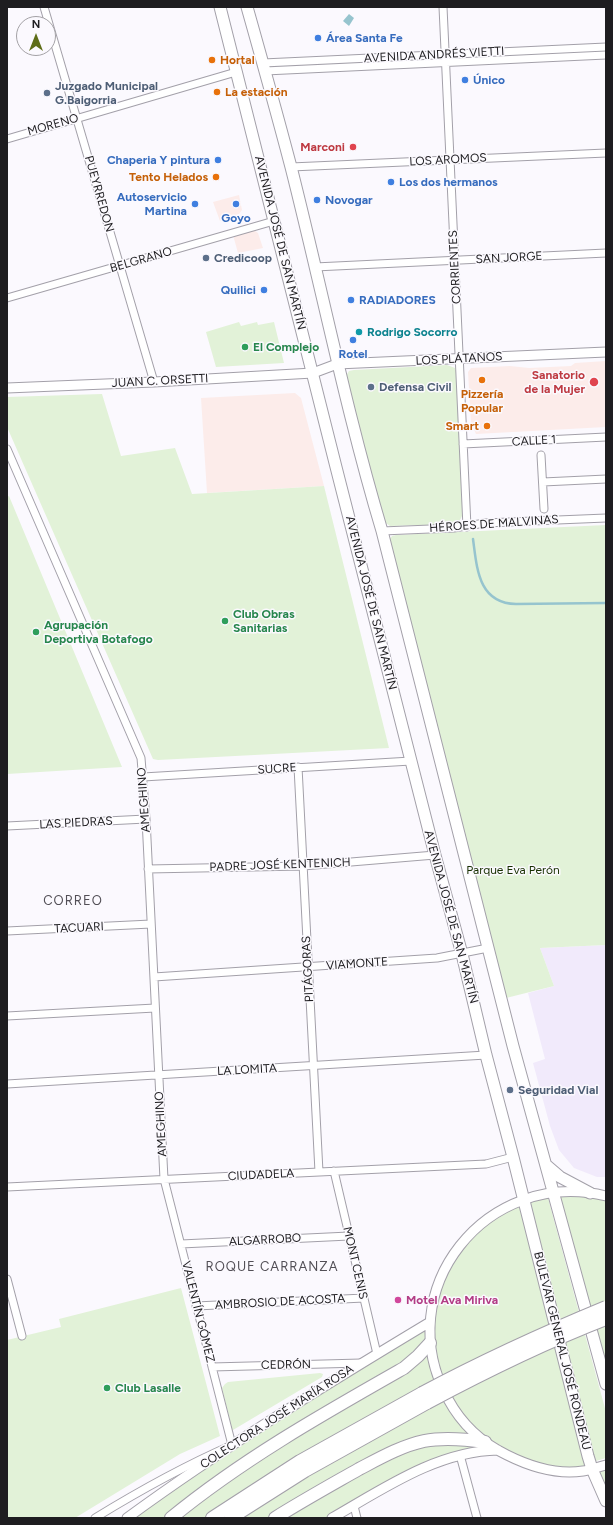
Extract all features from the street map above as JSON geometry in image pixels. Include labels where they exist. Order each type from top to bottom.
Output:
[{"type":"highway","points":[[231,1518],[424,1398],[470,1367],[527,1340],[606,1307]]},
{"type":"highway","points":[[212,1518],[300,1461],[424,1398],[473,1378],[531,1350],[606,1319]]},
{"type":"highway","points":[[170,1518],[252,1457],[404,1368],[430,1343]]},
{"type":"highway","points":[[274,1518],[314,1494],[404,1447],[424,1441],[446,1439],[485,1442]]},
{"type":"main road","name":"AVENIDA JOSÉ DE SAN MARTÍN","points":[[220,7],[435,855],[462,954],[523,1199]]},
{"type":"main road","points":[[247,7],[291,167],[337,364],[382,531],[513,1046],[606,1384]]},
{"type":"main road","name":"LOS PLÁTANOS","points":[[313,373],[337,364],[606,352]]},
{"type":"main road","name":"JUAN C. ORSETTI","points":[[7,388],[154,382],[313,373]]},
{"type":"main road","points":[[546,1165],[560,1177],[593,1193]]},
{"type":"main road","points":[[606,1195],[593,1193],[553,1192],[523,1199],[504,1208],[485,1220],[469,1234],[444,1269],[436,1291],[430,1322],[430,1343],[434,1366],[442,1388],[453,1408],[485,1442],[520,1461],[546,1469],[582,1472],[606,1465]]},
{"type":"main road","name":"BULEVAR GENERAL JOSÉ RONDEAU","points":[[523,1199],[592,1469],[606,1501]]},
{"type":"main road","name":"COLECTORA JOSÉ MARÍA ROSA","points":[[127,1518],[232,1444],[430,1322]]},
{"type":"main road","points":[[332,1518],[379,1490],[419,1470],[460,1455],[480,1450],[498,1450]]},
{"type":"street","name":"PUEYRREDON","points":[[44,7],[154,382]]},
{"type":"street","name":"CORRIENTES","points":[[443,7],[467,527]]},
{"type":"street","name":"AVENIDA ANDRÉS VIETTI","points":[[264,67],[446,55],[606,47]]},
{"type":"street","name":"AVENIDA ANDRÉS VIETTI","points":[[264,67],[446,63],[606,55]]},
{"type":"street","name":"MORENO","points":[[7,139],[236,72]]},
{"type":"street","name":"LOS AROMOS","points":[[291,167],[606,153]]},
{"type":"street","name":"BELGRANO","points":[[7,298],[274,221]]},
{"type":"street","name":"SAN JORGE","points":[[315,267],[606,253]]},
{"type":"street","name":"CALLE 1","points":[[463,444],[606,437]]},
{"type":"street","name":"AMEGHINO","points":[[7,449],[142,758],[164,1179]]},
{"type":"street","points":[[541,455],[544,509]]},
{"type":"street","points":[[542,482],[606,479]]},
{"type":"street","name":"HÉROES DE MALVINAS","points":[[382,531],[467,527],[485,523],[606,518]]},
{"type":"street","name":"SUCRE","points":[[143,777],[411,760]]},
{"type":"street","name":"PITÁGORAS","points":[[298,767],[319,1172]]},
{"type":"street","name":"LAS PIEDRAS","points":[[7,826],[146,819]]},
{"type":"street","name":"PADRE JOSÉ KENTENICH","points":[[148,869],[303,866],[435,855]]},
{"type":"street","name":"TACUARI","points":[[7,931],[151,924]]},
{"type":"street","name":"VIAMONTE","points":[[154,977],[438,958],[488,948]]},
{"type":"street","points":[[7,1016],[155,1008]]},
{"type":"street","name":"LA LOMITA","points":[[7,1084],[486,1055]]},
{"type":"street","name":"CIUDADELA","points":[[7,1187],[486,1164],[513,1157]]},
{"type":"street","name":"MONT CENIS","points":[[334,1171],[377,1354]]},
{"type":"street","name":"VALENTÍN GÓMEZ","points":[[164,1179],[232,1444]]},
{"type":"street","name":"ALGARROBO","points":[[181,1244],[349,1236]]},
{"type":"street","points":[[7,1279],[22,1336]]},
{"type":"street","name":"AMBROSIO DE ACOSTA","points":[[196,1306],[364,1298]]},
{"type":"street","name":"CEDRÓN","points":[[212,1367],[361,1364]]},
{"type":"street","points":[[95,1518],[196,1460],[232,1444]]},
{"type":"street","points":[[460,1455],[477,1518]]},
{"type":"street","points":[[354,1506],[357,1518]]},
{"type":"shaded area","points":[[239,195],[242,210],[239,214],[220,221],[213,202]]},
{"type":"shaded area","points":[[251,228],[258,233],[263,248],[238,253],[233,235]]},
{"type":"shaded area","points":[[606,361],[606,427],[476,434],[471,423],[468,372],[471,368],[510,366],[529,368],[571,366],[575,363]]},
{"type":"shaded area","points":[[295,393],[301,398],[324,486],[207,493],[201,398]]},
{"type":"shaded area","points":[[606,945],[606,1177],[597,1177],[574,1168],[559,1150],[550,1126],[533,1063],[545,1059],[528,993],[554,986],[540,948]]},
{"type":"green space","name":"El Complejo","points":[[239,322],[241,326],[257,322],[258,325],[274,322],[284,363],[216,367],[206,332]]},
{"type":"green space","points":[[447,365],[455,368],[456,371],[463,514],[459,522],[455,524],[390,526],[383,521],[346,376],[349,371],[354,370]]},
{"type":"green space","name":"Club Obras Sanitarias","points":[[102,394],[121,456],[175,448],[192,494],[324,486],[389,748],[158,760],[153,759],[7,427],[7,397]]},
{"type":"green space","name":"Agrupación Deportiva Botafogo","points":[[9,496],[122,767],[7,774],[7,497]]},
{"type":"green space","name":"Parque Eva Perón","points":[[606,525],[606,945],[540,948],[554,986],[506,998],[389,540],[392,536],[396,535]]},
{"type":"green space","points":[[564,1192],[606,1194],[606,1384],[555,1204]]},
{"type":"green space","points":[[548,1198],[606,1412],[606,1458],[596,1461],[593,1459],[529,1202]]},
{"type":"green space","points":[[523,1199],[592,1469],[569,1472],[498,1450],[419,1470],[332,1518],[127,1518],[430,1322],[436,1291],[469,1234]]},
{"type":"green space","name":"Club Lasalle","points":[[181,1288],[220,1436],[180,1454],[75,1518],[7,1518],[7,1340],[61,1327],[59,1319]]},
{"type":"green space","points":[[320,1373],[323,1374],[322,1377],[233,1430],[232,1429],[222,1388],[228,1382]]},
{"type":"green space","points":[[606,1465],[606,1501],[592,1469]]},
{"type":"water","points":[[349,14],[354,18],[349,26],[343,21]]},
{"type":"waterway","points":[[473,539],[478,572],[487,591],[494,598],[503,602],[516,604],[606,603]]},
{"type":"place","name":"Área Santa Fe","points":[[318,38]]},
{"type":"place","name":"Hortal","points":[[212,60]]},
{"type":"place","name":"Único","points":[[465,80]]},
{"type":"place","name":"La estación","points":[[217,92]]},
{"type":"place","name":"Juzgado Municipal G.Baigorria","points":[[47,93]]},
{"type":"place","name":"Marconi","points":[[353,147]]},
{"type":"place","name":"Chaperia Y pintura","points":[[218,160]]},
{"type":"place","name":"Tento Helados","points":[[216,177]]},
{"type":"place","name":"Los dos hermanos","points":[[391,182]]},
{"type":"place","name":"Novogar","points":[[317,200]]},
{"type":"place","name":"Autoservicio Martina","points":[[195,204]]},
{"type":"place","name":"Goyo","points":[[236,204]]},
{"type":"place","name":"Credicoop","points":[[206,258]]},
{"type":"place","name":"Quilici","points":[[264,290]]},
{"type":"place","name":"RADIADORES","points":[[351,300]]},
{"type":"place","name":"Rodrigo Socorro","points":[[359,332]]},
{"type":"place","name":"Rotel","points":[[353,340]]},
{"type":"place","name":"El Complejo","points":[[245,347]]},
{"type":"place","name":"Pizzería Popular","points":[[482,380]]},
{"type":"place","name":"Sanatorio de la Mujer","points":[[594,382]]},
{"type":"place","name":"Defensa Civil","points":[[371,387]]},
{"type":"place","name":"Smart","points":[[487,426]]},
{"type":"place","name":"Club Obras Sanitarias","points":[[225,621]]},
{"type":"place","name":"Agrupación Deportiva Botafogo","points":[[36,632]]},
{"type":"place","name":"Seguridad Vial","points":[[510,1090]]},
{"type":"place","name":"Motel Ava Miriva","points":[[398,1300]]},
{"type":"place","name":"Club Lasalle","points":[[107,1388]]},
{"type":"district","name":"CORREO","points":[[73,901]]},
{"type":"district","name":"ROQUE CARRANZA","points":[[272,1267]]}]
